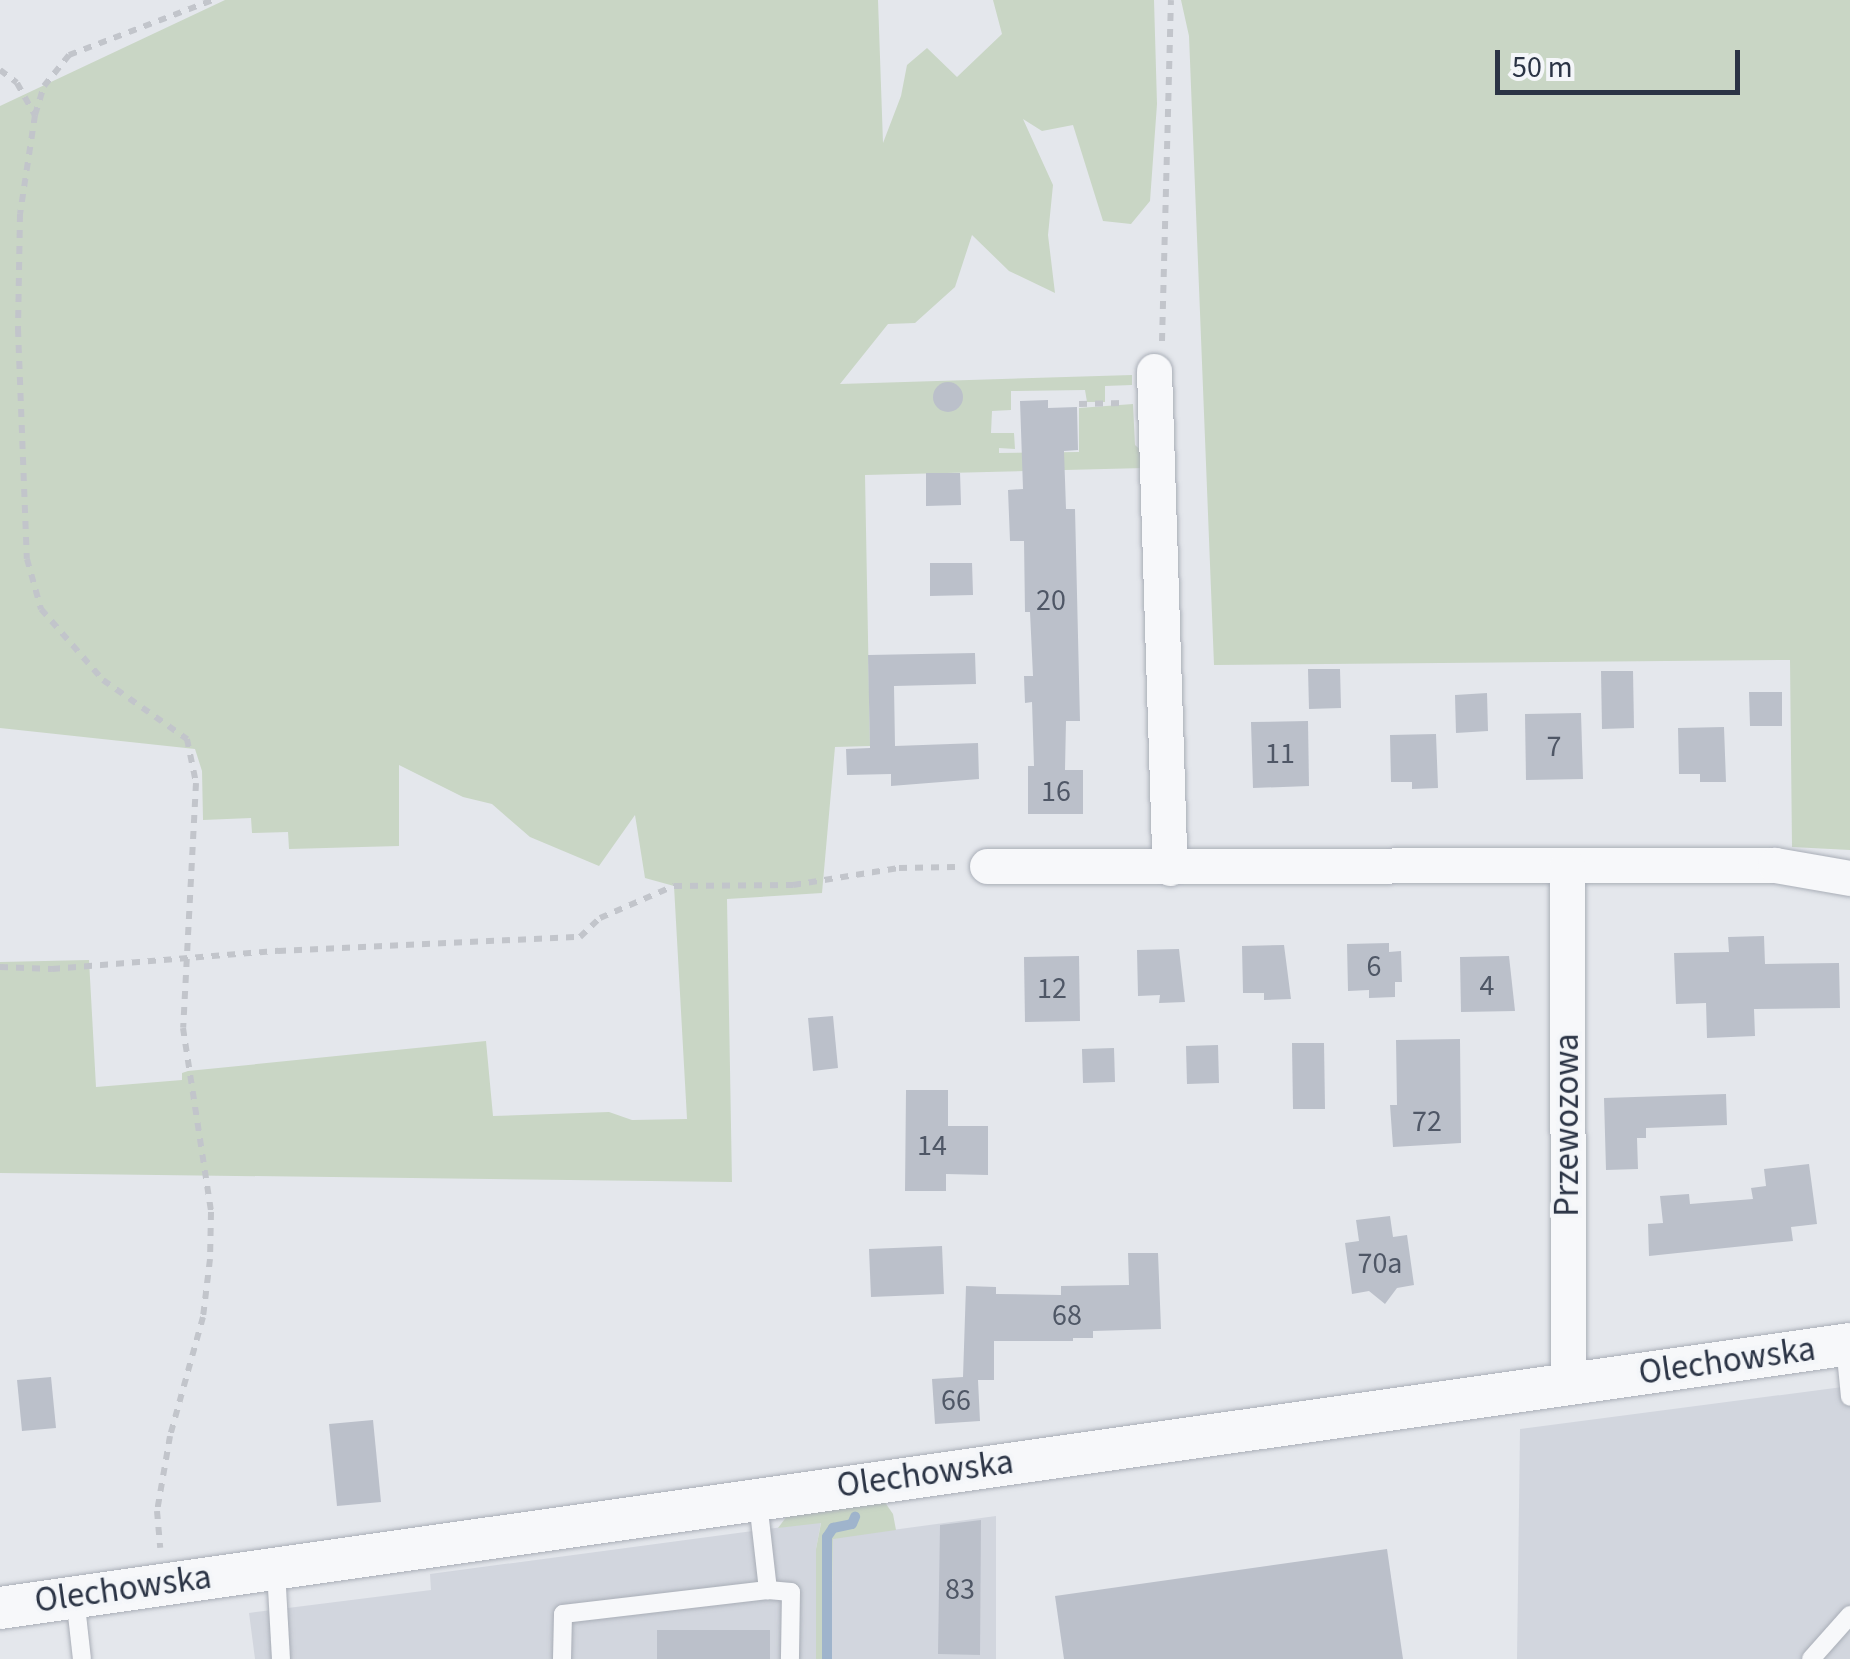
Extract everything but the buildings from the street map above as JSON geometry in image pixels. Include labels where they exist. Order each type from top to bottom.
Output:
[{"type":"street","points":[[1154,387],[1170,868]]},
{"type":"street","points":[[986,866],[1775,865],[1850,878]]},
{"type":"street","name":"Przewozowa","points":[[1567,866],[1568,1384]]},
{"type":"street","name":"Olechowska","points":[[0,1608],[1848,1344]]},
{"type":"lane","points":[[1848,1344],[1850,1397]]},
{"type":"lane","points":[[757,1498],[768,1590]]},
{"type":"lane","points":[[276,1567],[281,1659]]},
{"type":"lane","points":[[562,1659],[562,1614],[768,1590],[791,1592],[790,1659]]},
{"type":"lane","points":[[75,1596],[82,1659]]},
{"type":"lane","points":[[1810,1659],[1850,1615]]},
{"type":"path","points":[[171,1582],[158,1542],[157,1511],[170,1436],[203,1318],[210,1259],[211,1212],[183,1028],[196,782],[187,739],[103,680],[41,609],[28,559],[18,271],[20,214],[35,115],[44,86],[70,56],[213,0]]},
{"type":"path","points":[[1079,404],[1154,387],[1166,327],[1171,0]]},
{"type":"path","points":[[0,70],[16,83],[35,115]]},
{"type":"path","points":[[0,967],[52,968],[187,956],[580,937],[600,918],[674,886],[793,885],[899,868],[986,866]]},
{"type":"shaded area","points":[[1850,1386],[1850,1659],[1517,1659],[1520,1429]]},
{"type":"shaded area","points":[[996,1516],[996,1659],[831,1659],[833,1538]]},
{"type":"shaded area","points":[[821,1522],[816,1549],[816,1659],[255,1659],[249,1613],[431,1590],[430,1574]]},
{"type":"green space","points":[[225,0],[878,0],[883,143],[901,96],[907,65],[927,48],[957,77],[1002,34],[993,0],[1154,0],[1157,104],[1150,201],[1131,224],[1103,221],[1073,125],[1042,131],[1023,119],[1053,185],[1048,235],[1055,293],[1009,271],[972,235],[955,287],[915,323],[888,324],[840,384],[1132,375],[1132,385],[1105,386],[1105,402],[1087,402],[1085,390],[1011,391],[1011,410],[992,411],[991,433],[1014,433],[1015,449],[999,448],[999,453],[1079,452],[1079,408],[1133,404],[1135,445],[1144,453],[1144,468],[865,475],[870,746],[835,747],[822,893],[727,899],[732,1182],[0,1173],[0,962],[89,960],[96,1087],[182,1080],[182,1073],[188,1071],[486,1041],[493,1116],[609,1112],[632,1120],[687,1119],[674,886],[645,878],[635,815],[599,866],[530,837],[492,804],[463,797],[399,765],[399,846],[289,849],[288,832],[252,833],[251,818],[203,820],[202,771],[195,749],[0,728],[0,106]]},
{"type":"green space","points":[[1181,0],[1850,0],[1850,850],[1792,847],[1790,660],[1214,665],[1189,36]]},
{"type":"green space","points":[[884,1501],[893,1514],[896,1530],[833,1539],[831,1659],[816,1659],[816,1549],[821,1523],[778,1528],[787,1516]]},
{"type":"waterway","points":[[827,1659],[827,1537],[833,1528],[852,1524],[855,1517]]}]
